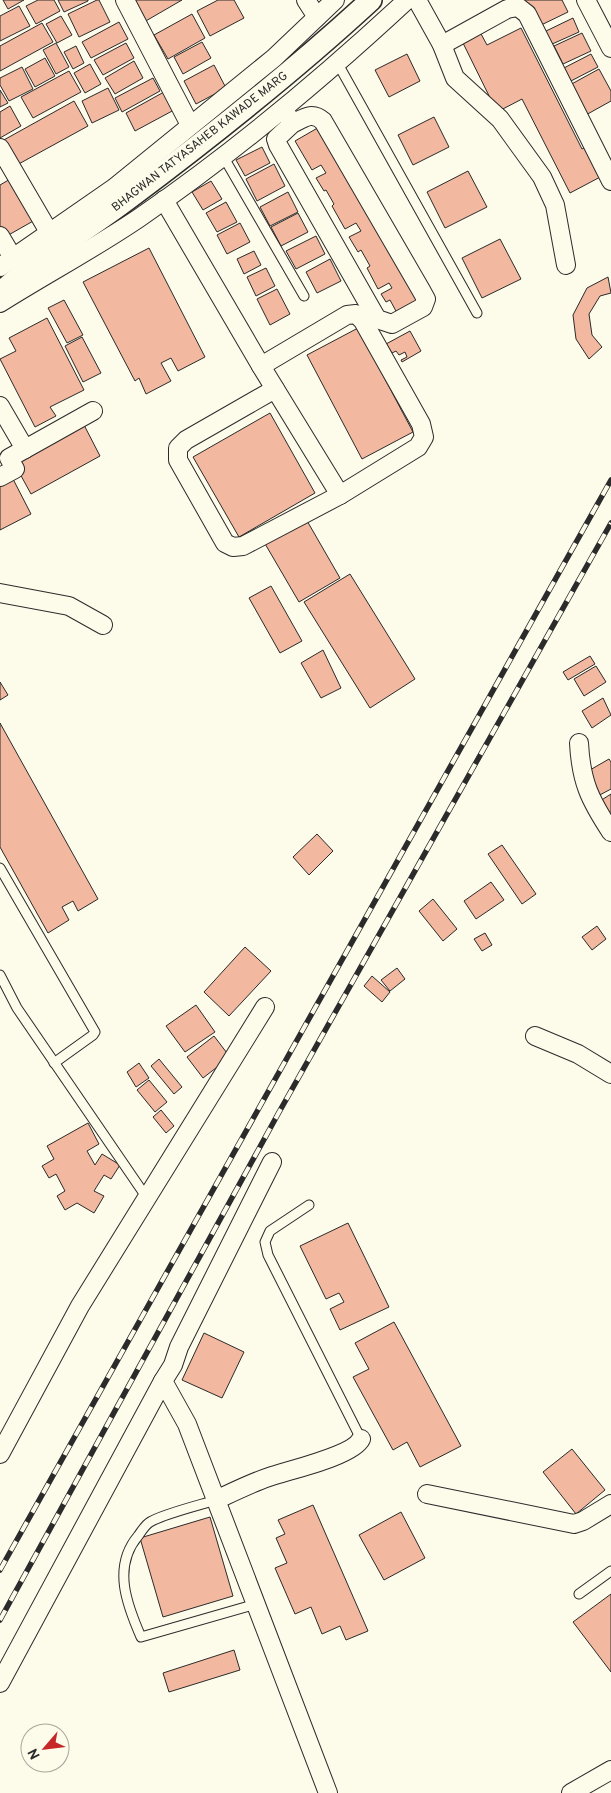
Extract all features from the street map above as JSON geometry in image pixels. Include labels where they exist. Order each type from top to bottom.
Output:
[{"type":"street","points":[[125,0],[190,125]]},
{"type":"street","points":[[306,0],[317,17]]},
{"type":"street","points":[[0,236],[11,266],[49,232],[114,188],[274,58],[335,0]]},
{"type":"street","name":"BHAGWAN TATYASAHEB KAWADE MARG","points":[[0,282],[11,266],[178,161],[289,74],[372,0]]},
{"type":"street","points":[[0,302],[138,218],[222,156],[288,117],[338,64],[407,0]]},
{"type":"street","points":[[416,0],[442,45],[455,78],[500,119],[542,177],[555,205],[566,265]]},
{"type":"street","points":[[586,0],[611,48]]},
{"type":"street","points":[[442,45],[506,9],[518,6],[527,14],[611,181]]},
{"type":"street","points":[[311,115],[317,116],[323,121],[422,290],[426,299],[423,307],[392,324],[377,319],[278,145],[276,138],[288,117],[311,115]]},
{"type":"street","points":[[0,148],[49,232]]},
{"type":"street","points":[[164,200],[261,366],[340,495]]},
{"type":"street","name":"BHAGWAN TATYASAHEB KAWADE MARG","points":[[0,293],[11,266]]},
{"type":"street","points":[[261,366],[347,314],[356,314],[364,322],[421,424],[424,437],[418,447],[340,495],[243,546],[233,548],[225,543],[178,460],[178,448],[186,440],[275,389]]},
{"type":"street","points":[[0,406],[25,449]]},
{"type":"street","points":[[0,477],[15,469],[9,458],[94,411]]},
{"type":"street","points":[[0,592],[69,606],[103,625]]},
{"type":"street","points":[[580,743],[580,770],[584,785],[592,803],[611,832]]},
{"type":"street","points":[[0,1454],[80,1306],[265,1007]]},
{"type":"street","points":[[535,1036],[578,1054],[611,1074]]},
{"type":"street","points":[[0,1683],[173,1365],[179,1348],[272,1162]]},
{"type":"street","points":[[163,1381],[187,1424],[328,1793]]},
{"type":"street","points":[[216,1500],[268,1477],[331,1457],[356,1446],[361,1439]]},
{"type":"street","points":[[427,1494],[574,1524],[583,1521],[611,1504]]},
{"type":"street","points":[[571,1793],[611,1770]]},
{"type":"lane","points":[[338,64],[477,313]]},
{"type":"lane","points":[[222,156],[304,296]]},
{"type":"lane","points":[[0,868],[95,1032],[94,1035],[54,1063]]},
{"type":"lane","points":[[0,975],[17,1008],[148,1198]]},
{"type":"lane","points":[[309,1205],[270,1231],[265,1242],[268,1255],[361,1439]]},
{"type":"lane","points":[[216,1500],[150,1522],[134,1541],[124,1563],[123,1588],[131,1614],[141,1637],[256,1604]]},
{"type":"lane","points":[[579,1594],[611,1571]]},
{"type":"building","points":[[3,0],[24,0],[8,9]]},
{"type":"building","points":[[38,0],[54,0],[60,11],[36,24],[26,6]]},
{"type":"building","points":[[58,0],[88,0],[88,1],[64,12]]},
{"type":"building","points":[[99,0],[110,22],[79,37],[68,14]]},
{"type":"building","points":[[131,0],[182,0],[144,22]]},
{"type":"building","points":[[218,0],[234,0],[244,18],[210,36],[197,11]]},
{"type":"building","points":[[524,0],[562,0],[568,12],[537,27]]},
{"type":"building","points":[[19,6],[30,26],[0,41],[0,16]]},
{"type":"building","points":[[192,14],[205,38],[168,59],[154,35]]},
{"type":"building","points":[[61,16],[72,35],[57,43],[46,24]]},
{"type":"building","points":[[573,18],[579,32],[550,45],[544,32]]},
{"type":"building","points":[[119,22],[128,39],[91,58],[82,42]]},
{"type":"building","points":[[42,23],[53,42],[0,71],[0,46]]},
{"type":"building","points":[[521,28],[582,149],[590,145],[604,175],[570,193],[522,99],[497,112],[462,41],[480,32],[487,45]]},
{"type":"building","points":[[582,33],[591,51],[563,64],[554,46]]},
{"type":"building","points":[[202,42],[211,58],[183,74],[174,57]]},
{"type":"building","points":[[56,43],[69,67],[56,74],[43,50]]},
{"type":"building","points":[[126,43],[134,58],[103,75],[94,60]]},
{"type":"building","points":[[76,46],[84,63],[73,69],[64,52]]},
{"type":"building","points":[[407,54],[420,81],[389,97],[375,70]]},
{"type":"building","points":[[591,54],[598,67],[569,82],[562,69]]},
{"type":"building","points":[[45,58],[55,76],[35,87],[25,69]]},
{"type":"building","points":[[134,61],[143,78],[115,94],[105,78]]},
{"type":"building","points":[[90,64],[101,84],[85,93],[74,73]]},
{"type":"building","points":[[214,65],[226,88],[196,104],[184,81]]},
{"type":"building","points":[[22,67],[33,89],[9,101],[0,85],[0,78]]},
{"type":"building","points":[[599,69],[611,91],[611,101],[584,116],[568,86]]},
{"type":"building","points":[[69,71],[81,92],[33,118],[21,97]]},
{"type":"building","points":[[153,78],[160,91],[122,112],[115,98]]},
{"type":"building","points":[[108,88],[119,110],[92,123],[82,101]]},
{"type":"building","points":[[0,90],[8,103],[0,107]]},
{"type":"building","points":[[164,92],[174,110],[135,131],[126,113]]},
{"type":"building","points":[[74,101],[88,126],[15,166],[2,141]]},
{"type":"building","points":[[10,106],[21,126],[0,138],[0,112]]},
{"type":"building","points":[[434,117],[449,147],[413,165],[398,135]]},
{"type":"building","points":[[321,126],[419,301],[397,313],[390,300],[386,302],[381,294],[392,288],[389,283],[378,289],[367,268],[370,266],[361,250],[358,252],[349,237],[361,231],[356,223],[345,229],[332,206],[334,204],[316,178],[326,173],[321,165],[312,170],[295,141]]},
{"type":"building","points":[[262,147],[270,163],[245,176],[236,160]]},
{"type":"building","points":[[274,164],[285,186],[257,201],[246,179]]},
{"type":"building","points":[[468,171],[487,207],[445,228],[427,192]]},
{"type":"building","points":[[12,178],[35,220],[5,237],[0,227],[0,185]]},
{"type":"building","points":[[211,181],[222,199],[203,210],[192,192]]},
{"type":"building","points":[[288,192],[298,212],[270,226],[260,207]]},
{"type":"building","points":[[226,202],[237,222],[217,232],[206,213]]},
{"type":"building","points":[[298,213],[308,232],[281,246],[271,227]]},
{"type":"building","points":[[240,223],[250,242],[227,254],[217,235]]},
{"type":"building","points":[[316,236],[325,254],[296,269],[286,251]]},
{"type":"building","points":[[500,239],[521,279],[482,298],[462,258]]},
{"type":"building","points":[[149,248],[205,357],[178,371],[171,358],[161,363],[171,381],[146,394],[139,378],[135,381],[83,282]]},
{"type":"building","points":[[254,251],[261,265],[244,274],[237,259]]},
{"type":"building","points":[[330,259],[341,281],[317,293],[306,272]]},
{"type":"building","points":[[266,268],[275,286],[256,296],[247,277]]},
{"type":"building","points":[[608,277],[611,293],[600,296],[589,314],[592,335],[602,347],[589,359],[576,339],[573,315],[587,288]]},
{"type":"building","points":[[277,289],[290,314],[270,325],[257,299]]},
{"type":"building","points":[[64,300],[83,335],[67,343],[48,308]]},
{"type":"building","points":[[47,318],[84,390],[50,407],[56,416],[35,427],[0,359],[16,351],[9,338]]},
{"type":"building","points":[[358,328],[413,432],[362,459],[307,355]]},
{"type":"building","points":[[410,331],[421,351],[402,362],[401,360],[407,357],[405,352],[399,355],[396,351],[392,353],[386,344]]},
{"type":"building","points":[[82,337],[101,373],[83,382],[65,346]]},
{"type":"building","points":[[270,413],[315,493],[239,537],[193,457]]},
{"type":"building","points":[[83,423],[100,456],[31,494],[13,461]]},
{"type":"building","points":[[13,479],[31,514],[0,530],[0,486]]},
{"type":"building","points":[[306,519],[340,578],[299,602],[264,542]]},
{"type":"building","points":[[350,574],[415,679],[370,708],[304,602]]},
{"type":"building","points":[[271,586],[302,641],[280,653],[249,598]]},
{"type":"building","points":[[323,650],[341,688],[321,698],[301,663]]},
{"type":"building","points":[[590,656],[595,664],[568,680],[563,672]]},
{"type":"building","points":[[596,666],[606,682],[584,696],[574,679]]},
{"type":"building","points":[[0,682],[8,695],[0,700]]},
{"type":"building","points":[[603,698],[611,715],[592,728],[582,711]]},
{"type":"building","points":[[0,723],[98,899],[78,911],[73,901],[62,907],[69,920],[48,933],[0,847]]},
{"type":"building","points":[[609,759],[611,762],[611,789],[596,797],[583,774]]},
{"type":"building","points":[[611,794],[611,819],[600,801]]},
{"type":"building","points":[[317,834],[333,851],[309,875],[293,857]]},
{"type":"building","points":[[502,845],[536,894],[522,904],[488,854]]},
{"type":"building","points":[[491,882],[504,900],[476,919],[464,901]]},
{"type":"building","points":[[433,899],[457,929],[443,941],[419,911]]},
{"type":"building","points":[[597,926],[606,939],[592,950],[582,937]]},
{"type":"building","points":[[485,933],[492,945],[482,951],[474,939]]},
{"type":"building","points":[[245,947],[271,971],[229,1016],[204,992]]},
{"type":"building","points":[[397,968],[405,979],[390,991],[381,980]]},
{"type":"building","points":[[372,976],[390,992],[382,1002],[364,986]]},
{"type":"building","points":[[196,1005],[215,1032],[185,1052],[166,1026]]},
{"type":"building","points":[[214,1036],[230,1057],[203,1078],[187,1057]]},
{"type":"building","points":[[159,1059],[182,1087],[174,1094],[151,1066]]},
{"type":"building","points":[[139,1063],[149,1078],[136,1087],[127,1072]]},
{"type":"building","points":[[149,1080],[167,1102],[155,1112],[137,1090]]},
{"type":"building","points":[[161,1110],[174,1126],[166,1133],[153,1117]]},
{"type":"building","points":[[88,1123],[99,1144],[87,1151],[95,1165],[102,1154],[120,1165],[111,1179],[104,1175],[94,1191],[104,1196],[94,1213],[77,1203],[65,1210],[57,1196],[65,1191],[56,1174],[49,1178],[42,1166],[54,1159],[47,1146]]},
{"type":"building","points":[[348,1223],[389,1307],[340,1330],[330,1309],[344,1302],[339,1293],[326,1299],[300,1246]]},
{"type":"building","points":[[394,1322],[461,1446],[420,1467],[407,1442],[393,1450],[353,1377],[369,1369],[355,1343]]},
{"type":"building","points":[[204,1333],[244,1352],[222,1398],[182,1380]]},
{"type":"building","points":[[572,1449],[605,1490],[576,1514],[543,1472]]},
{"type":"building","points":[[313,1505],[368,1631],[346,1640],[340,1626],[322,1634],[311,1607],[295,1614],[275,1568],[287,1563],[276,1538],[285,1534],[278,1520]]},
{"type":"building","points":[[401,1512],[425,1558],[384,1580],[359,1535]]},
{"type":"building","points":[[210,1517],[233,1596],[163,1617],[140,1538]]},
{"type":"building","points":[[611,1594],[611,1672],[573,1622]]},
{"type":"building","points":[[234,1650],[240,1670],[169,1692],[163,1673]]},
{"type":"railway","points":[[0,1570],[611,480]]},
{"type":"railway","points":[[0,1620],[278,1114],[611,523]]}]
